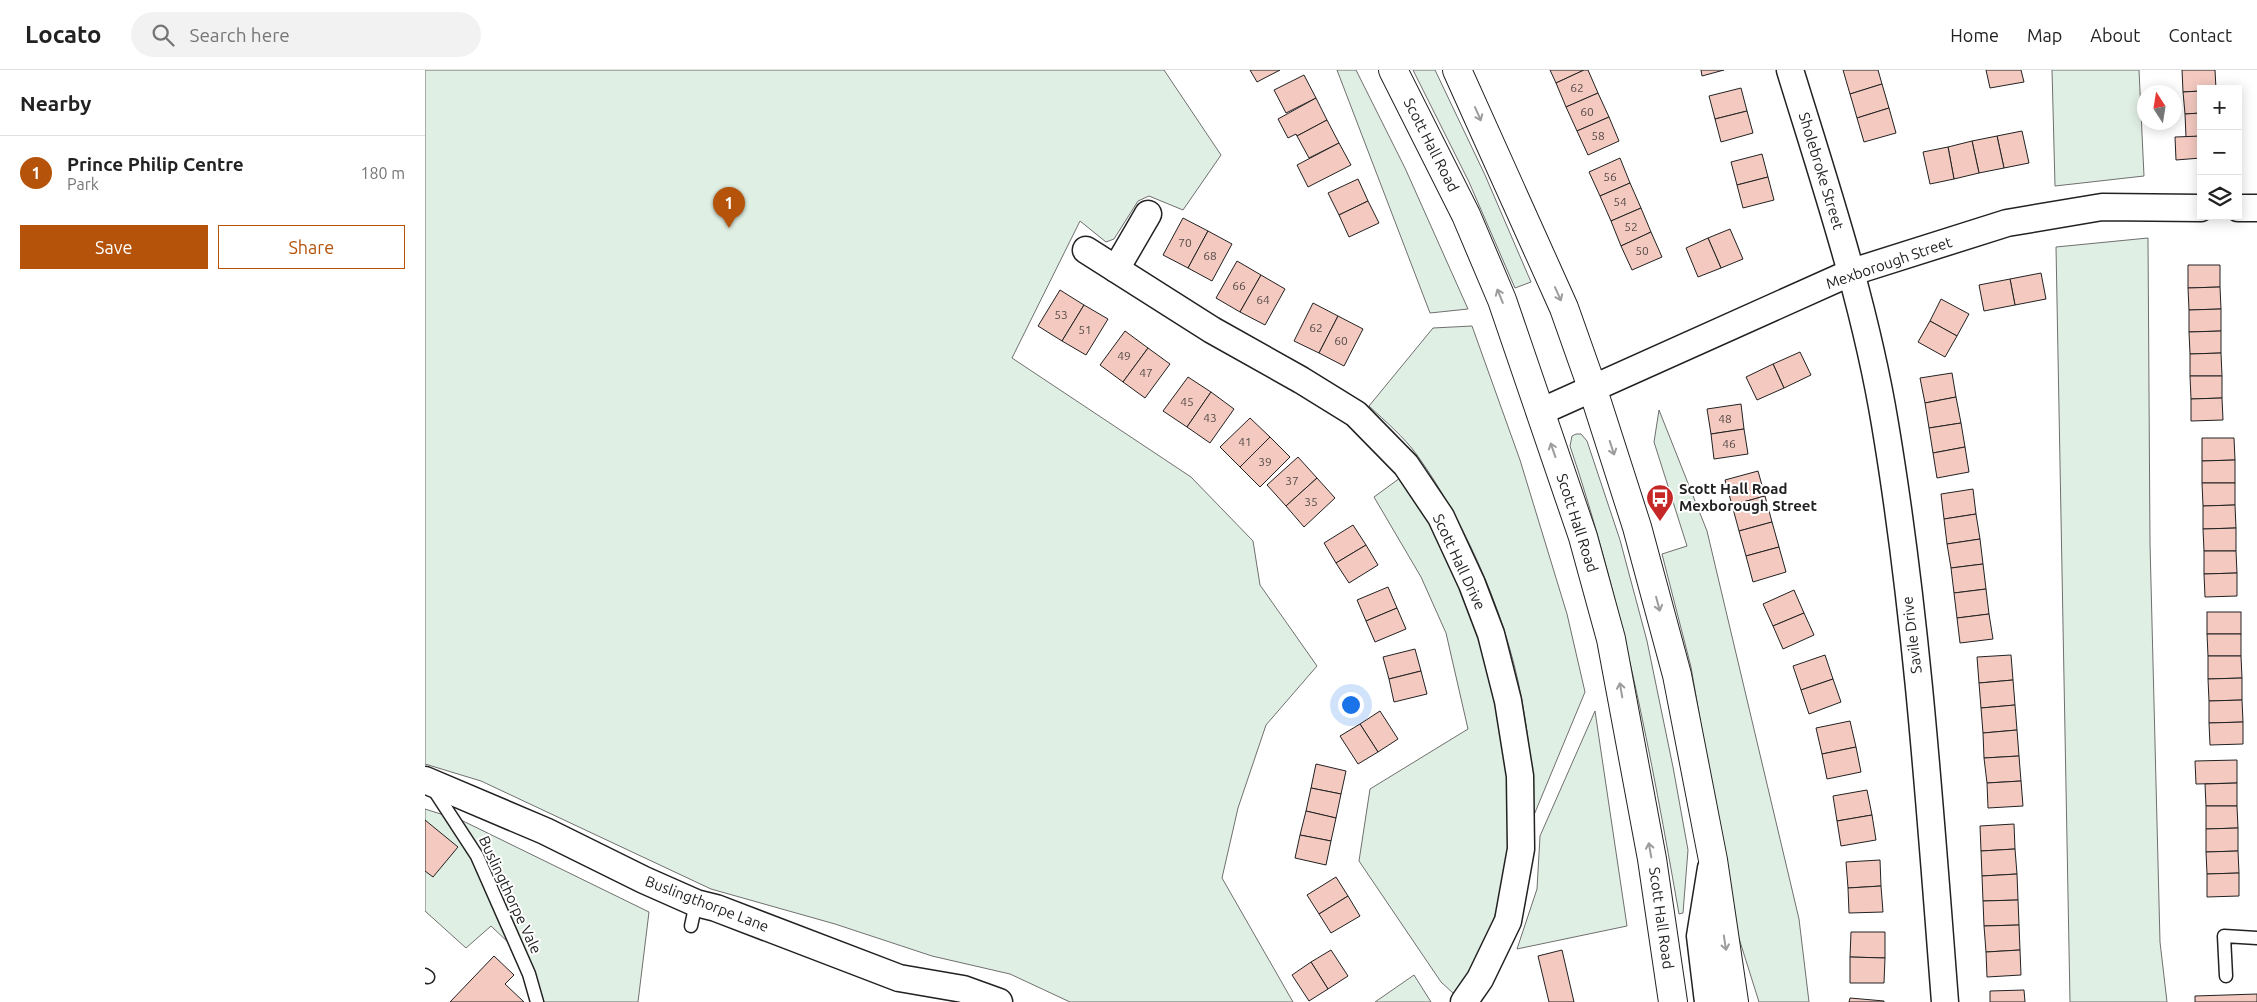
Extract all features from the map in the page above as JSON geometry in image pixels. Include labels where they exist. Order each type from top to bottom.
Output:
[{"type":"highway","name":"Scott Hall Road","points":[[1393,70],[1466,215],[1502,300],[1583,537],[1611,638],[1652,859],[1673,1002]]},
{"type":"highway","points":[[1457,70],[1564,308],[1593,390],[1637,527],[1677,675],[1713,860],[1734,1002]]},
{"type":"street","name":"Sholebroke Street","points":[[1790,70],[1852,272]]},
{"type":"street","name":"Mexborough Street","points":[[1540,412],[1593,390],[1852,272],[2007,223],[2102,208],[2197,208]]},
{"type":"street","points":[[2242,208],[2257,208]]},
{"type":"street","points":[[1116,269],[1148,214]]},
{"type":"street","name":"Scott Hall Drive","points":[[1086,250],[1212,330],[1301,380],[1355,414],[1406,465],[1445,525],[1472,584],[1491,634],[1508,701],[1519,776],[1521,849],[1508,921],[1480,979],[1465,1002]]},
{"type":"street","name":"Savile Drive","points":[[1852,272],[1885,423],[1903,552],[1922,717],[1945,1002]]},
{"type":"street","name":"Buslingthorpe Lane","points":[[427,781],[545,831],[645,880],[693,915],[716,908],[899,978],[963,990],[999,1002]]},
{"type":"street","points":[[1709,1002],[1700,936],[1713,860]]},
{"type":"lane","name":"Buslingthorpe Vale","points":[[427,781],[477,856],[529,974],[537,1002]]},
{"type":"lane","points":[[2226,976],[2224,936],[2257,938]]},
{"type":"green space","points":[[425,70],[1164,70],[1221,155],[1183,210],[1149,196],[1138,201],[1114,239],[1106,242],[1080,221],[1012,358],[1191,477],[1253,541],[1260,585],[1317,666],[1266,725],[1238,808],[1222,878],[1293,1002],[1070,1002],[1010,974],[932,956],[835,924],[711,889],[481,781],[425,764]]},
{"type":"green space","points":[[1337,70],[1356,70],[1405,168],[1468,309],[1430,313]]},
{"type":"green space","points":[[1413,70],[1435,70],[1485,175],[1531,282],[1515,288],[1469,182]]},
{"type":"green space","points":[[2052,70],[2139,70],[2137,130],[2142,130],[2144,176],[2055,186]]},
{"type":"green space","points":[[2148,238],[2150,543],[2160,942],[2167,1002],[2070,1002],[2056,247]]},
{"type":"green space","points":[[1472,326],[1520,460],[1567,614],[1585,692],[1534,815],[1528,738],[1518,680],[1498,612],[1485,578],[1470,545],[1436,483],[1412,448],[1369,406],[1433,328]]},
{"type":"green space","points":[[1659,410],[1707,531],[1799,919],[1809,1002],[1759,1002],[1737,932],[1691,667],[1662,554],[1687,546],[1654,442]]},
{"type":"green space","points":[[1581,434],[1587,441],[1620,540],[1647,641],[1688,850],[1683,913],[1679,914],[1646,736],[1620,620],[1605,562],[1570,446],[1572,436]]},
{"type":"green space","points":[[1400,478],[1429,522],[1455,574],[1477,633],[1495,695],[1506,759],[1509,823],[1503,885],[1485,943],[1454,994],[1441,982],[1359,861],[1370,789],[1468,729],[1446,633],[1421,577],[1374,497]]},
{"type":"green space","points":[[1595,711],[1627,926],[1517,949],[1537,889],[1540,836]]},
{"type":"green space","points":[[425,809],[463,821],[649,912],[638,1002],[544,1002],[532,965],[491,926],[466,948],[425,911]]},
{"type":"green space","points":[[1414,975],[1431,1002],[1375,1002]]},
{"type":"building","points":[[1250,70],[1280,70],[1257,82]]},
{"type":"building","points":[[1550,70],[1584,70],[1556,83]]},
{"type":"building","points":[[1584,70],[1588,70],[1598,93],[1566,107],[1556,83]]},
{"type":"building","points":[[1701,70],[1724,70],[1702,76]]},
{"type":"building","points":[[1843,70],[1878,70],[1882,84],[1850,94]]},
{"type":"building","points":[[1986,70],[2021,70],[2024,82],[1990,88]]},
{"type":"building","points":[[2182,70],[2215,70],[2216,85],[2197,85],[2197,91],[2183,92]]},
{"type":"building","points":[[1304,75],[1316,98],[1286,113],[1274,90]]},
{"type":"building","points":[[1882,84],[1889,108],[1857,118],[1850,94]]},
{"type":"building","points":[[1741,88],[1747,111],[1715,119],[1709,96]]},
{"type":"building","points":[[2197,91],[2197,113],[2185,114],[2183,92]]},
{"type":"building","points":[[1598,93],[1609,117],[1577,131],[1566,107]]},
{"type":"building","points":[[1316,98],[1327,120],[1297,136],[1296,134],[1288,138],[1278,119]]},
{"type":"building","points":[[1889,108],[1896,133],[1864,142],[1857,118]]},
{"type":"building","points":[[1747,111],[1753,133],[1721,142],[1715,119]]},
{"type":"building","points":[[2197,113],[2197,136],[2186,137],[2185,114]]},
{"type":"building","points":[[1609,117],[1619,141],[1588,155],[1577,131]]},
{"type":"building","points":[[1327,120],[1339,143],[1309,158],[1297,136]]},
{"type":"building","points":[[2022,131],[2029,163],[2004,168],[1997,136]]},
{"type":"building","points":[[1997,136],[2004,168],[1979,173],[1972,141]]},
{"type":"building","points":[[2197,136],[2197,158],[2176,160],[2175,137]]},
{"type":"building","points":[[1972,141],[1979,173],[1954,179],[1948,147]]},
{"type":"building","points":[[1339,143],[1351,165],[1308,187],[1297,165]]},
{"type":"building","points":[[1948,147],[1954,179],[1930,184],[1923,152]]},
{"type":"building","points":[[1762,154],[1768,177],[1737,185],[1731,162]]},
{"type":"building","points":[[1620,158],[1630,183],[1600,196],[1589,172]]},
{"type":"building","points":[[1768,177],[1774,200],[1743,208],[1737,185]]},
{"type":"building","points":[[1358,179],[1368,201],[1339,215],[1328,193]]},
{"type":"building","points":[[1630,183],[1641,208],[1611,221],[1600,196]]},
{"type":"building","points":[[1368,201],[1379,223],[1349,237],[1339,215]]},
{"type":"building","points":[[1641,208],[1651,232],[1621,246],[1611,221]]},
{"type":"building","points":[[1183,218],[1208,231],[1188,268],[1163,255]]},
{"type":"building","points":[[1730,229],[1743,259],[1721,268],[1708,238]]},
{"type":"building","points":[[1208,231],[1232,244],[1212,281],[1188,268]]},
{"type":"building","points":[[1651,232],[1662,257],[1632,270],[1621,246]]},
{"type":"building","points":[[1708,238],[1721,268],[1698,277],[1686,248]]},
{"type":"building","points":[[1237,261],[1261,275],[1240,312],[1216,298]]},
{"type":"building","points":[[2188,265],[2220,265],[2220,287],[2188,288]]},
{"type":"building","points":[[2041,273],[2046,299],[2015,305],[2010,279]]},
{"type":"building","points":[[1261,275],[1285,289],[1265,325],[1240,312]]},
{"type":"building","points":[[2010,279],[2015,305],[1984,311],[1979,285]]},
{"type":"building","points":[[2220,287],[2221,309],[2189,310],[2188,288]]},
{"type":"building","points":[[1060,290],[1084,305],[1062,341],[1038,326]]},
{"type":"building","points":[[1941,299],[1969,314],[1957,336],[1930,321]]},
{"type":"building","points":[[1313,303],[1338,316],[1319,353],[1294,341]]},
{"type":"building","points":[[1084,305],[1108,319],[1086,355],[1062,341]]},
{"type":"building","points":[[2221,309],[2221,331],[2189,332],[2189,310]]},
{"type":"building","points":[[1338,316],[1363,329],[1344,366],[1319,353]]},
{"type":"building","points":[[1930,321],[1957,336],[1945,357],[1918,342]]},
{"type":"building","points":[[1125,331],[1148,348],[1123,382],[1100,365]]},
{"type":"building","points":[[2221,331],[2221,353],[2190,354],[2189,332]]},
{"type":"building","points":[[1148,348],[1170,364],[1145,398],[1123,382]]},
{"type":"building","points":[[1800,352],[1811,375],[1784,388],[1773,364]]},
{"type":"building","points":[[2221,353],[2222,376],[2190,376],[2190,354]]},
{"type":"building","points":[[1773,364],[1784,388],[1757,400],[1746,377]]},
{"type":"building","points":[[1952,373],[1956,397],[1925,403],[1920,378]]},
{"type":"building","points":[[2190,376],[2222,376],[2222,398],[2191,399]]},
{"type":"building","points":[[1188,377],[1211,392],[1187,427],[1163,411]]},
{"type":"building","points":[[1211,392],[1234,409],[1210,443],[1187,427]]},
{"type":"building","points":[[1956,397],[1961,423],[1929,428],[1925,403]]},
{"type":"building","points":[[2222,398],[2223,420],[2191,421],[2191,399]]},
{"type":"building","points":[[1741,404],[1744,429],[1711,434],[1707,409]]},
{"type":"building","points":[[1250,418],[1270,437],[1240,467],[1220,447]]},
{"type":"building","points":[[1961,423],[1965,447],[1933,453],[1929,428]]},
{"type":"building","points":[[1744,429],[1748,454],[1714,459],[1711,434]]},
{"type":"building","points":[[1270,437],[1290,457],[1260,487],[1240,467]]},
{"type":"building","points":[[2202,438],[2234,438],[2235,460],[2202,461]]},
{"type":"building","points":[[1965,447],[1969,472],[1937,478],[1933,453]]},
{"type":"building","points":[[1298,457],[1317,478],[1286,506],[1267,485]]},
{"type":"building","points":[[2235,460],[2235,483],[2202,483],[2202,461]]},
{"type":"building","points":[[1758,471],[1765,496],[1732,505],[1725,480]]},
{"type":"building","points":[[1317,478],[1335,498],[1304,527],[1286,506]]},
{"type":"building","points":[[2202,483],[2235,483],[2235,505],[2203,506]]},
{"type":"building","points":[[1973,489],[1976,514],[1944,519],[1941,494]]},
{"type":"building","points":[[1765,496],[1772,522],[1739,531],[1732,505]]},
{"type":"building","points":[[2235,505],[2236,528],[2203,529],[2203,506]]},
{"type":"building","points":[[1976,514],[1980,539],[1947,544],[1944,519]]},
{"type":"building","points":[[1772,522],[1779,547],[1746,556],[1739,531]]},
{"type":"building","points":[[1353,525],[1366,545],[1336,563],[1324,543]]},
{"type":"building","points":[[2236,528],[2236,551],[2204,551],[2203,529]]},
{"type":"building","points":[[1980,539],[1983,564],[1951,568],[1947,544]]},
{"type":"building","points":[[1366,545],[1378,565],[1349,583],[1336,563]]},
{"type":"building","points":[[1779,547],[1786,572],[1753,582],[1746,556]]},
{"type":"building","points":[[2204,551],[2236,551],[2237,573],[2204,574]]},
{"type":"building","points":[[1983,564],[1986,589],[1954,593],[1951,568]]},
{"type":"building","points":[[2237,573],[2237,596],[2205,597],[2204,574]]},
{"type":"building","points":[[1388,587],[1397,608],[1366,621],[1357,600]]},
{"type":"building","points":[[1986,589],[1989,614],[1957,618],[1954,593]]},
{"type":"building","points":[[1794,590],[1804,613],[1773,626],[1763,604]]},
{"type":"building","points":[[1397,608],[1406,629],[1375,642],[1366,621]]},
{"type":"building","points":[[2207,612],[2241,612],[2241,634],[2207,634]]},
{"type":"building","points":[[1804,613],[1814,635],[1783,649],[1773,626]]},
{"type":"building","points":[[1989,614],[1993,639],[1960,643],[1957,618]]},
{"type":"building","points":[[2207,634],[2241,634],[2241,656],[2208,656]]},
{"type":"building","points":[[1415,649],[1421,671],[1389,679],[1383,657]]},
{"type":"building","points":[[1825,655],[1833,679],[1801,690],[1793,666]]},
{"type":"building","points":[[2011,655],[2013,680],[1979,683],[1977,657]]},
{"type":"building","points":[[2208,656],[2241,656],[2242,678],[2208,679]]},
{"type":"building","points":[[1421,671],[1427,694],[1394,702],[1389,679]]},
{"type":"building","points":[[2242,678],[2242,700],[2209,701],[2208,679]]},
{"type":"building","points":[[1833,679],[1841,702],[1809,714],[1801,690]]},
{"type":"building","points":[[2013,680],[2015,705],[1981,708],[1979,683]]},
{"type":"building","points":[[2242,700],[2243,722],[2209,723],[2209,701]]},
{"type":"building","points":[[2015,705],[2017,730],[1983,733],[1981,708]]},
{"type":"building","points":[[1380,711],[1398,739],[1378,752],[1360,724]]},
{"type":"building","points":[[1850,721],[1856,747],[1822,754],[1816,728]]},
{"type":"building","points":[[2243,722],[2243,744],[2210,745],[2209,723]]},
{"type":"building","points":[[1360,724],[1378,752],[1358,764],[1340,736]]},
{"type":"building","points":[[2017,730],[2019,756],[1984,758],[1983,733]]},
{"type":"building","points":[[1856,747],[1861,772],[1827,779],[1822,754]]},
{"type":"building","points":[[2019,756],[2021,781],[1987,783],[1984,758]]},
{"type":"building","points":[[2237,760],[2237,783],[2196,784],[2195,761]]},
{"type":"building","points":[[1316,764],[1346,771],[1341,794],[1311,788]]},
{"type":"building","points":[[2021,781],[2023,806],[1988,808],[1987,783]]},
{"type":"building","points":[[2237,783],[2237,806],[2206,806],[2205,784]]},
{"type":"building","points":[[1311,788],[1341,794],[1336,818],[1306,811]]},
{"type":"building","points":[[1867,790],[1872,815],[1837,821],[1833,796]]},
{"type":"building","points":[[2206,806],[2237,806],[2238,828],[2206,829]]},
{"type":"building","points":[[1306,811],[1336,818],[1331,841],[1300,835]]},
{"type":"building","points":[[1872,815],[1876,840],[1841,846],[1837,821]]},
{"type":"building","points":[[425,820],[458,847],[433,877],[425,871]]},
{"type":"building","points":[[2014,824],[2015,849],[1981,851],[1980,826]]},
{"type":"building","points":[[2238,828],[2238,851],[2206,852],[2206,829]]},
{"type":"building","points":[[1300,835],[1331,841],[1326,865],[1295,858]]},
{"type":"building","points":[[2015,849],[2017,874],[1982,876],[1981,851]]},
{"type":"building","points":[[2238,851],[2239,873],[2207,874],[2206,852]]},
{"type":"building","points":[[1880,860],[1881,886],[1848,888],[1846,862]]},
{"type":"building","points":[[2239,873],[2239,896],[2207,897],[2207,874]]},
{"type":"building","points":[[2017,874],[2018,900],[1983,901],[1982,876]]},
{"type":"building","points":[[1336,877],[1348,896],[1319,914],[1307,895]]},
{"type":"building","points":[[1881,886],[1883,912],[1849,913],[1848,888]]},
{"type":"building","points":[[1348,896],[1360,916],[1331,933],[1319,914]]},
{"type":"building","points":[[2018,900],[2019,925],[1984,926],[1983,901]]},
{"type":"building","points":[[2019,925],[2020,950],[1986,952],[1984,926]]},
{"type":"building","points":[[1851,932],[1885,932],[1885,958],[1850,957]]},
{"type":"building","points":[[1331,950],[1348,976],[1328,989],[1311,962]]},
{"type":"building","points":[[1562,950],[1574,1002],[1549,1002],[1538,956]]},
{"type":"building","points":[[2020,950],[2021,975],[1987,977],[1986,952]]},
{"type":"building","points":[[494,956],[514,975],[505,984],[524,1002],[450,1002]]},
{"type":"building","points":[[1850,957],[1885,958],[1884,983],[1850,983]]},
{"type":"building","points":[[1311,962],[1328,989],[1309,1001],[1292,975]]},
{"type":"building","points":[[2024,990],[2025,1002],[1990,1002],[1990,991]]},
{"type":"building","points":[[2257,994],[2257,1002],[2195,1002],[2195,996]]},
{"type":"building","points":[[1850,998],[1884,1001],[1884,1002],[1849,1002]]},
{"type":"place","name":"Prince Philip Centre","points":[[729,228]]},
{"type":"place","name":"Scott Hall Road Mexborough Street","points":[[1660,522]]}]
